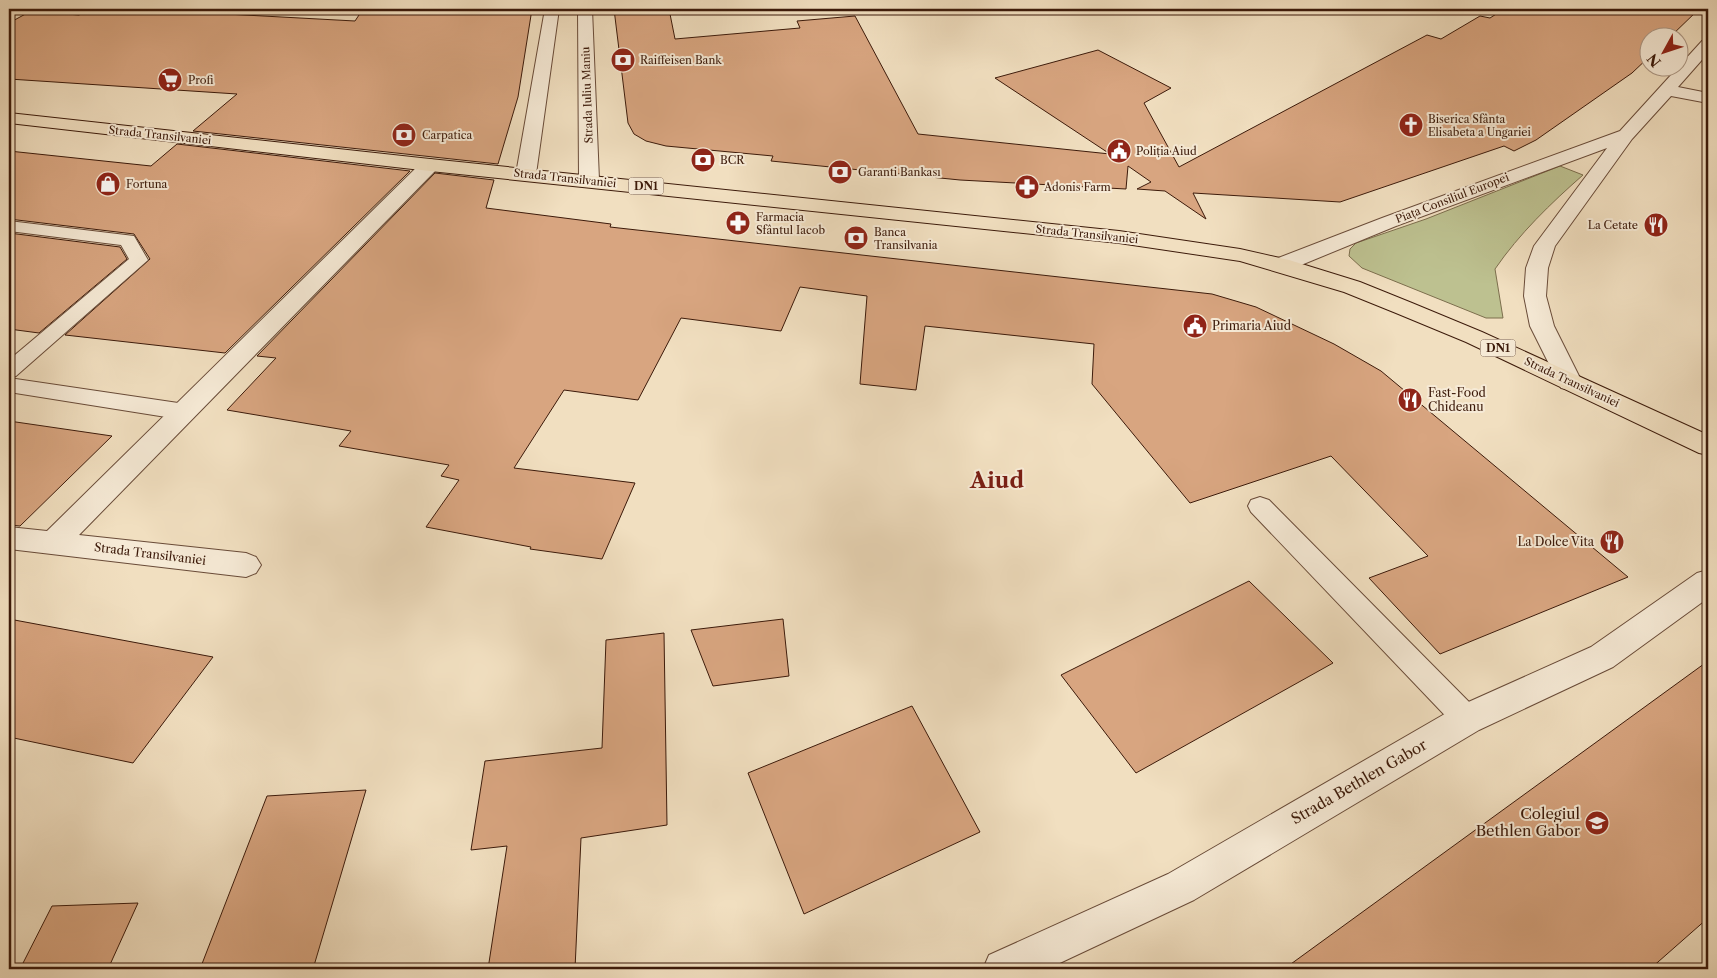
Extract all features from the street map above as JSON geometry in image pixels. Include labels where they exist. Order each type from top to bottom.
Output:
[{"type":"main road","name":"Strada Transilvaniei","points":[[9,118],[430,165],[589,180],[1119,237],[1197,248],[1281,265],[1352,287],[1474,337],[1708,446]]},
{"type":"street","points":[[526,174],[552,9]]},
{"type":"street","name":"Strada Iuliu Maniu","points":[[585,9],[589,180]]},
{"type":"street","name":"Piața Consiliul Europei","points":[[1570,382],[1542,326],[1535,296],[1537,268],[1545,246],[1626,135],[1708,44]]},
{"type":"street","points":[[1666,90],[1708,98]]},
{"type":"street","name":"Piața Consiliul Europei","points":[[1281,265],[1445,200],[1626,135]]},
{"type":"street","points":[[53,543],[430,165]]},
{"type":"street","name":"Strada Transilvaniei","points":[[9,538],[246,565]]},
{"type":"street","name":"Strada Bethlen Gabor","points":[[1003,969],[1181,887],[1467,719],[1602,657],[1708,582]]},
{"type":"lane","points":[[9,226],[128,240],[139,260],[9,371]]},
{"type":"lane","points":[[9,385],[185,412]]},
{"type":"lane","points":[[1260,506],[1467,719]]},
{"type":"green space","points":[[1560,166],[1583,175],[1536,219],[1514,243],[1495,269],[1503,318],[1486,318],[1362,268],[1349,256],[1350,249],[1356,243],[1426,219]]},
{"type":"building","points":[[89,9],[134,9],[355,21],[363,9],[532,9],[518,97],[498,164],[193,131],[237,94],[9,79],[9,23],[31,11],[79,15]]},
{"type":"building","points":[[614,9],[669,9],[675,39],[800,28],[797,21],[855,16],[918,134],[1110,154],[995,78],[1098,50],[1171,88],[1144,103],[1179,167],[1427,35],[1441,39],[1480,16],[1490,18],[1504,9],[1699,9],[1679,28],[1640,28],[1640,65],[1536,140],[1514,151],[1504,146],[1340,202],[1193,193],[1206,219],[1165,191],[1137,189],[1151,182],[1128,166],[1126,189],[960,180],[771,161],[773,156],[666,146],[646,141],[634,134],[628,123]]},
{"type":"building","points":[[177,144],[410,171],[225,353],[65,335],[150,259],[134,234],[9,219],[9,151],[151,166]]},
{"type":"building","points":[[435,173],[494,180],[486,208],[611,224],[610,227],[1212,294],[1256,307],[1334,344],[1381,371],[1628,577],[1440,654],[1369,578],[1428,556],[1331,456],[1190,503],[1092,384],[1094,344],[925,326],[916,390],[860,384],[867,296],[800,287],[781,331],[681,318],[638,400],[564,390],[514,468],[635,483],[602,559],[530,549],[531,547],[426,527],[459,480],[441,476],[449,465],[339,446],[351,431],[227,410],[276,358],[257,356]]},
{"type":"building","points":[[9,233],[120,247],[127,259],[39,333],[9,329]]},
{"type":"building","points":[[9,421],[112,436],[20,526],[9,525]]},
{"type":"building","points":[[1249,581],[1333,663],[1136,773],[1061,675]]},
{"type":"building","points":[[9,619],[213,657],[133,763],[9,737]]},
{"type":"building","points":[[783,619],[789,676],[713,686],[691,630]]},
{"type":"building","points":[[664,633],[667,825],[581,838],[575,969],[488,969],[507,846],[471,850],[485,761],[602,748],[606,640]]},
{"type":"building","name":"Colegiul Bethlen Gabor","points":[[1708,661],[1708,918],[1650,969],[1284,969]]},
{"type":"building","points":[[912,706],[980,832],[804,914],[748,773]]},
{"type":"building","points":[[366,790],[313,969],[200,969],[267,796]]},
{"type":"building","points":[[138,903],[108,969],[20,969],[52,906]]},
{"type":"place","name":"Raiffeisen Bank","points":[[623,60]]},
{"type":"place","name":"Profi","points":[[170,80]]},
{"type":"place","name":"Biserica Sfânta Elisabeta a Ungariei","points":[[1411,125]]},
{"type":"place","name":"Carpatica","points":[[404,135]]},
{"type":"place","name":"Poliția Aiud","points":[[1119,151]]},
{"type":"place","name":"BCR","points":[[703,160]]},
{"type":"place","name":"Garanti Bankası","points":[[840,172]]},
{"type":"place","name":"Fortuna","points":[[108,184]]},
{"type":"place","name":"Adonis Farm","points":[[1027,187]]},
{"type":"place","name":"Farmacia Sfântul Iacob","points":[[738,223]]},
{"type":"place","name":"La Cetate","points":[[1656,225]]},
{"type":"place","name":"Banca Transilvania","points":[[856,238]]},
{"type":"place","name":"Primaria Aiud","points":[[1195,326]]},
{"type":"place","name":"Fast-Food Chideanu","points":[[1410,400]]},
{"type":"place","name":"La Dolce Vita","points":[[1612,542]]},
{"type":"place","name":"Colegiul Bethlen Gabor","points":[[1597,823]]},
{"type":"district","name":"Aiud","points":[[997,480]]}]
